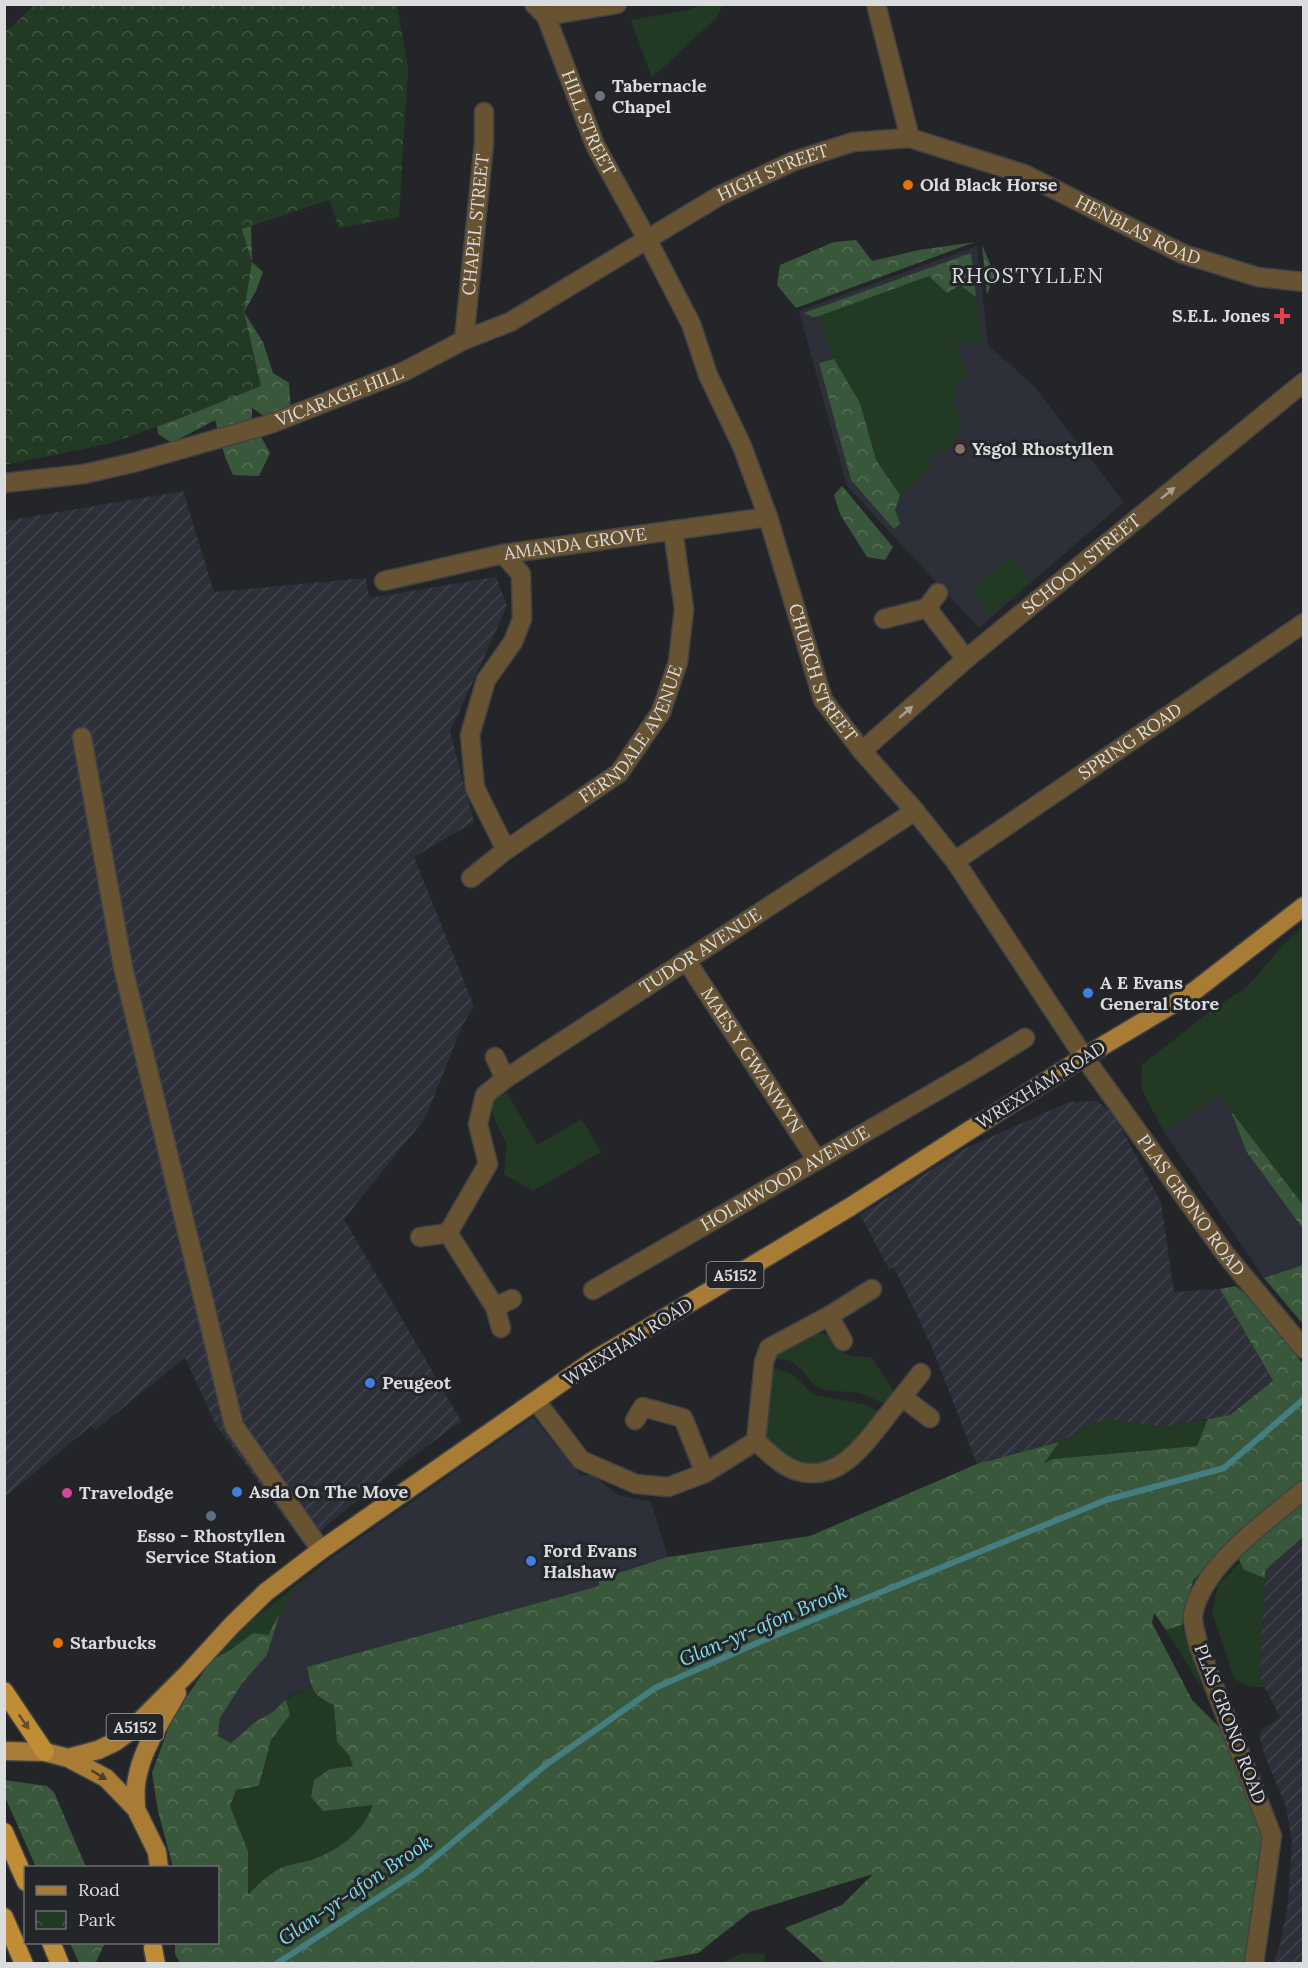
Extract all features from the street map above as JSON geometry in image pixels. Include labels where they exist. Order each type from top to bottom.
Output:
[{"type":"highway","points":[[4,1691],[45,1752]]},
{"type":"highway","points":[[4,1832],[24,1877]]},
{"type":"highway","points":[[4,1917],[24,1964]]},
{"type":"highway","points":[[52,1944],[60,1964]]},
{"type":"main road","name":"WREXHAM ROAD","points":[[68,1758],[98,1750],[116,1742],[188,1673],[232,1624],[266,1592],[321,1550],[591,1362],[850,1207],[1084,1057],[1193,992],[1304,906]]},
{"type":"main road","name":"WREXHAM ROAD","points":[[136,1809],[136,1785],[149,1743],[188,1673]]},
{"type":"main road","points":[[4,1751],[45,1752],[68,1758],[106,1778],[136,1809],[158,1852],[159,1866]]},
{"type":"main road","points":[[143,1964],[154,1951]]},
{"type":"street","points":[[540,10],[617,4]]},
{"type":"street","points":[[876,4],[910,138]]},
{"type":"street","name":"HILL STREET","points":[[540,10],[595,146],[647,239]]},
{"type":"street","name":"CHAPEL STREET","points":[[464,340],[484,143],[484,112]]},
{"type":"street","name":"HIGH STREET","points":[[647,239],[719,196],[794,161],[853,142],[910,138]]},
{"type":"street","name":"HENBLAS ROAD","points":[[910,138],[1024,174],[1182,254],[1258,277],[1304,282]]},
{"type":"street","name":"VICARAGE HILL","points":[[4,483],[84,474],[136,462],[270,424],[405,371],[464,340],[510,322],[647,239]]},
{"type":"street","name":"CHURCH STREET","points":[[647,239],[691,324],[708,375],[742,446],[768,518],[823,700],[862,751],[955,861],[1084,1057]]},
{"type":"street","name":"SCHOOL STREET","points":[[862,751],[966,659],[1304,382]]},
{"type":"street","name":"AMANDA GROVE","points":[[384,581],[503,554],[768,518]]},
{"type":"street","name":"FERNDALE AVENUE","points":[[471,878],[506,850],[619,773],[661,712],[678,662],[684,609],[673,530]]},
{"type":"street","points":[[503,554],[521,574],[522,619],[513,642],[486,680],[470,735],[475,788],[506,850]]},
{"type":"street","points":[[884,620],[927,608],[938,593]]},
{"type":"street","points":[[927,608],[966,659]]},
{"type":"street","name":"SPRING ROAD","points":[[955,861],[1304,623]]},
{"type":"street","points":[[82,737],[123,967],[234,1426],[321,1550]]},
{"type":"street","name":"TUDOR AVENUE","points":[[448,1233],[488,1164],[478,1124],[485,1095],[505,1079],[915,811]]},
{"type":"street","name":"MAES Y GWANWYN","points":[[686,960],[817,1160]]},
{"type":"street","name":"HOLMWOOD AVENUE","points":[[593,1290],[817,1160],[983,1075],[1024,1038]]},
{"type":"street","points":[[495,1057],[505,1079]]},
{"type":"street","name":"PLAS GRONO ROAD","points":[[1084,1057],[1226,1255],[1304,1349]]},
{"type":"street","points":[[420,1237],[448,1233],[495,1307],[501,1328]]},
{"type":"street","points":[[756,1441],[764,1362],[769,1348],[830,1316],[872,1289]]},
{"type":"street","points":[[495,1307],[512,1299]]},
{"type":"street","points":[[830,1316],[843,1341]]},
{"type":"street","points":[[756,1441],[786,1466],[799,1471],[817,1473],[832,1470],[848,1460],[867,1441],[921,1373]]},
{"type":"street","points":[[902,1397],[930,1418]]},
{"type":"street","points":[[536,1401],[581,1460],[636,1484],[668,1487],[705,1473],[756,1441]]},
{"type":"street","points":[[635,1420],[643,1407],[683,1418],[705,1473]]},
{"type":"street","name":"PLAS GRONO ROAD","points":[[1254,1964],[1272,1836],[1199,1647],[1193,1616],[1202,1589],[1231,1551],[1304,1490]]},
{"type":"shaded area","name":"Ysgol Rhostyllen","points":[[977,246],[988,345],[1033,385],[1124,502],[979,628],[847,486],[799,311]]},
{"type":"shaded area","points":[[183,491],[214,592],[366,578],[369,598],[496,577],[507,606],[450,732],[474,822],[414,857],[474,1006],[462,1026],[426,1117],[344,1219],[461,1421],[399,1467],[304,1544],[216,1425],[185,1358],[95,1430],[91,1426],[5,1497],[5,521]]},
{"type":"shaded area","points":[[1219,1095],[1231,1111],[1246,1151],[1303,1229],[1303,1265],[1264,1278],[1164,1132]]},
{"type":"shaded area","points":[[1097,1101],[1113,1113],[1161,1202],[1174,1292],[1220,1289],[1273,1382],[1229,1415],[1163,1427],[1104,1419],[1059,1442],[977,1464],[932,1347],[894,1267],[889,1269],[860,1215],[964,1149],[1069,1102]]},
{"type":"shaded area","points":[[533,1417],[581,1476],[591,1474],[618,1495],[651,1502],[668,1557],[599,1578],[599,1586],[308,1667],[311,1686],[289,1696],[273,1712],[255,1722],[231,1743],[218,1736],[220,1718],[243,1682],[267,1655],[280,1613],[292,1593],[327,1561]]},
{"type":"shaded area","points":[[1303,1537],[1303,1963],[1273,1963],[1280,1944],[1288,1904],[1292,1842],[1286,1807],[1260,1739],[1261,1730],[1280,1717],[1259,1677],[1265,1570]]},
{"type":"green space","points":[[35,4],[397,5],[408,68],[399,217],[339,228],[329,200],[242,229],[252,262],[244,312],[261,386],[111,443],[5,465],[5,30],[11,28]]},
{"type":"green space","points":[[702,4],[723,5],[716,18],[652,78],[631,20],[688,10]]},
{"type":"green space","points":[[4,121],[251,225],[252,262],[263,272],[256,291],[244,312],[263,342],[273,373],[289,383],[291,410],[264,416],[252,408],[252,420],[270,453],[259,476],[233,475],[225,457],[215,420],[172,443],[158,434],[155,412]]},
{"type":"green space","points":[[856,240],[872,261],[919,250],[975,242],[796,308],[777,285],[780,265],[834,242]]},
{"type":"green space","points":[[982,245],[995,275],[987,294]]},
{"type":"green space","points":[[971,253],[976,297],[960,285],[947,293],[929,276],[819,316],[813,317],[804,313]]},
{"type":"green space","points":[[929,276],[935,281],[960,285],[976,297],[982,343],[956,344],[968,377],[956,382],[953,400],[960,417],[960,426],[953,446],[944,452],[934,453],[929,460],[932,468],[900,495],[876,460],[860,403],[834,359],[819,316]]},
{"type":"green space","points":[[834,359],[860,403],[876,460],[900,495],[895,510],[900,524],[894,529],[851,480],[819,363]]},
{"type":"green space","points":[[842,486],[893,547],[885,560],[867,557],[840,514],[834,495]]},
{"type":"green space","points":[[1011,557],[1031,581],[990,615],[970,591]]},
{"type":"green space","points":[[1303,926],[1303,1205],[1219,1096],[1164,1132],[1141,1088],[1142,1065],[1209,1012],[1247,987],[1283,945]]},
{"type":"green space","points":[[507,1093],[537,1145],[582,1119],[601,1152],[533,1191],[504,1174],[507,1145],[493,1116],[492,1101]]},
{"type":"green space","points":[[1231,1111],[1303,1205],[1303,1229],[1246,1151]]},
{"type":"green space","points":[[1304,1265],[1303,1324],[1264,1278]]},
{"type":"green space","points":[[1236,1286],[1254,1302],[1303,1364],[1303,1537],[1265,1570],[1265,1578],[1244,1570],[1230,1542],[1193,1581],[1182,1625],[1166,1630],[1154,1613],[1152,1623],[1192,1700],[1221,1729],[1263,1839],[1247,1963],[824,1963],[785,1928],[842,1905],[873,1874],[750,1912],[698,1953],[645,1963],[180,1963],[175,1954],[175,1944],[219,1944],[219,1866],[173,1866],[158,1811],[152,1773],[172,1718],[211,1661],[253,1633],[268,1635],[280,1613],[267,1655],[243,1682],[220,1718],[218,1736],[231,1743],[255,1722],[273,1712],[286,1699],[290,1715],[271,1740],[259,1786],[236,1790],[230,1806],[248,1851],[248,1894],[277,1870],[329,1853],[347,1841],[362,1825],[373,1805],[323,1811],[311,1797],[314,1780],[330,1769],[353,1766],[349,1755],[337,1742],[334,1705],[314,1691],[307,1667],[599,1586],[599,1579],[668,1557],[810,1536],[977,1464],[1059,1442],[1044,1463],[1053,1459],[1197,1446],[1208,1419],[1230,1415],[1273,1381],[1220,1289]]},
{"type":"green space","points":[[815,1331],[825,1334],[845,1354],[871,1357],[894,1391],[885,1404],[860,1393],[826,1390],[814,1385],[791,1361],[773,1358],[781,1349]]},
{"type":"green space","points":[[768,1367],[794,1376],[815,1395],[863,1404],[879,1412],[840,1454],[828,1461],[802,1464],[777,1450],[766,1434]]},
{"type":"green space","points":[[1104,1419],[1163,1427],[1208,1419],[1198,1446],[1053,1459],[1042,1463],[1059,1442]]},
{"type":"green space","points":[[327,1561],[292,1593],[268,1635],[232,1649],[211,1661],[246,1625]]},
{"type":"green space","points":[[1240,1562],[1244,1570],[1265,1578],[1259,1677],[1264,1687],[1251,1687],[1234,1679],[1212,1612],[1218,1585]]},
{"type":"green space","points":[[1182,1625],[1202,1688],[1166,1630]]},
{"type":"green space","points":[[311,1686],[320,1699],[334,1705],[337,1742],[349,1755],[354,1766],[330,1769],[314,1780],[311,1797],[346,1809],[374,1804],[363,1824],[339,1847],[319,1857],[280,1869],[247,1894],[248,1851],[230,1806],[236,1790],[260,1786],[271,1740],[290,1715],[286,1699]]},
{"type":"green space","points":[[4,1780],[47,1786],[54,1792],[86,1866],[36,1866],[5,1797]]},
{"type":"green space","points":[[70,1944],[105,1944],[95,1964],[79,1963]]},
{"type":"green space","points":[[742,1953],[765,1954],[765,1963],[722,1963]]},
{"type":"waterway","name":"Glan-yr-afon Brook","points":[[276,1964],[416,1873],[547,1764],[655,1688],[764,1640],[1106,1500],[1224,1468],[1304,1399]]},
{"type":"place","name":"Tabernacle Chapel","points":[[600,96]]},
{"type":"place","name":"Old Black Horse","points":[[908,185]]},
{"type":"place","name":"S.E.L. Jones","points":[[1282,316]]},
{"type":"place","name":"Ysgol Rhostyllen","points":[[960,449]]},
{"type":"place","name":"A E Evans General Store","points":[[1088,993]]},
{"type":"place","name":"Peugeot","points":[[370,1383]]},
{"type":"place","name":"Asda On The Move","points":[[237,1492]]},
{"type":"place","name":"Travelodge","points":[[67,1493]]},
{"type":"place","name":"Esso - Rhostyllen Service Station","points":[[211,1516]]},
{"type":"place","name":"Ford Evans Halshaw","points":[[531,1561]]},
{"type":"place","name":"Starbucks","points":[[58,1643]]},
{"type":"district","name":"RHOSTYLLEN","points":[[1028,276]]}]
